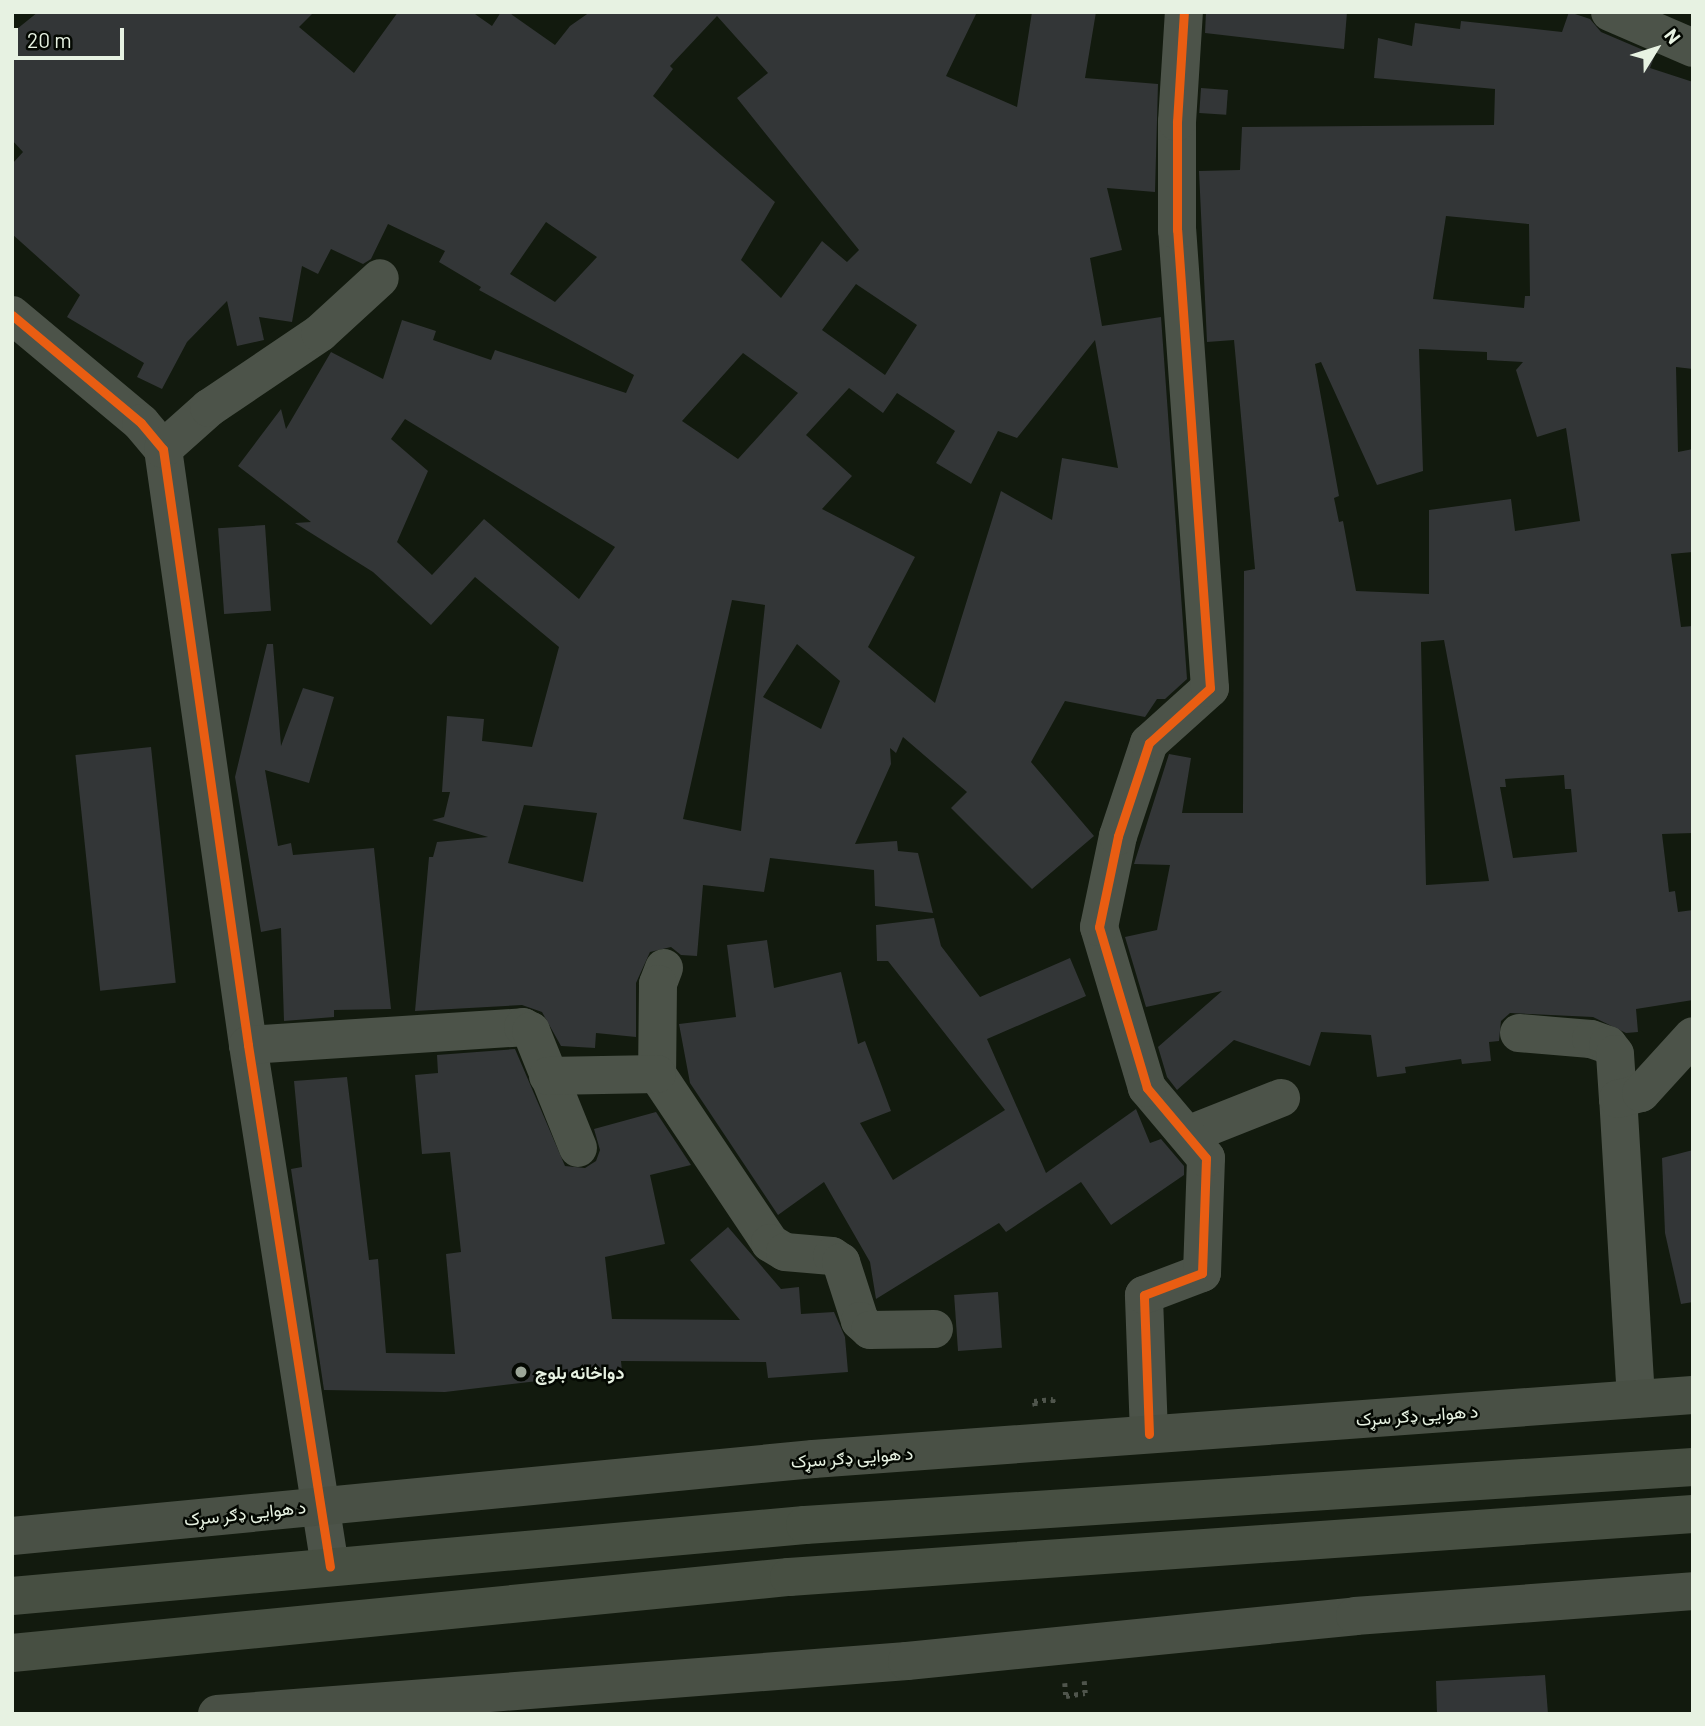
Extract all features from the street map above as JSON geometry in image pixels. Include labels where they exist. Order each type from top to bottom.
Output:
[{"type":"main road","name":"د هوایی ډګر سړک","points":[[12,1536],[813,1459],[1693,1395]]},
{"type":"main road","points":[[12,1595],[805,1525],[1693,1467]]},
{"type":"main road","points":[[12,1653],[789,1577],[1693,1514]]},
{"type":"main road","points":[[217,1714],[907,1661],[1355,1616],[1693,1591]]},
{"type":"street","points":[[1149,1434],[1144,1295],[1202,1273],[1206,1157],[1147,1088],[1099,927],[1118,836],[1149,743],[1210,688],[1177,230],[1177,122],[1184,12]]},
{"type":"street","points":[[1610,12],[1693,48]]},
{"type":"street","points":[[163,449],[209,408],[320,333],[380,278]]},
{"type":"street","points":[[12,316],[141,423],[163,449],[248,1045],[330,1567]]},
{"type":"street","points":[[664,968],[658,984],[657,1074],[770,1243],[777,1250],[832,1256],[841,1262],[860,1321],[870,1329],[934,1329]]},
{"type":"street","points":[[248,1045],[523,1027],[531,1031],[578,1149]]},
{"type":"street","points":[[1520,1033],[1591,1039],[1608,1045],[1615,1054],[1636,1399]]},
{"type":"street","points":[[1618,1099],[1641,1093],[1693,1036]]},
{"type":"street","points":[[548,1076],[657,1074]]},
{"type":"street","points":[[1189,1135],[1281,1098]]},
{"type":"building","points":[[38,12],[314,12],[299,27],[354,73],[398,12],[472,12],[492,26],[501,12],[508,12],[555,45],[570,26],[590,12],[977,12],[946,76],[1017,107],[1032,12],[1096,12],[1085,78],[1158,84],[1155,192],[1107,188],[1122,250],[1090,258],[1102,326],[1161,317],[1187,679],[1165,699],[1157,699],[1145,717],[1065,701],[1031,762],[1094,836],[1032,889],[951,808],[967,792],[903,737],[896,753],[890,748],[891,764],[855,844],[897,841],[898,851],[918,853],[933,913],[875,906],[874,870],[770,858],[764,892],[703,885],[697,956],[681,955],[671,947],[650,952],[636,983],[636,1037],[596,1033],[595,1048],[561,1046],[542,1012],[522,1005],[415,1011],[429,857],[433,857],[437,842],[488,837],[432,820],[444,817],[450,792],[442,792],[447,716],[484,719],[482,741],[532,747],[559,647],[475,577],[431,625],[373,572],[295,523],[311,522],[238,466],[281,409],[286,429],[331,352],[383,379],[402,320],[436,331],[433,340],[491,360],[495,350],[626,393],[634,375],[479,290],[481,287],[439,262],[445,251],[388,224],[371,259],[363,264],[331,249],[318,274],[302,266],[292,322],[259,317],[264,340],[237,346],[227,301],[187,342],[162,389],[137,377],[144,363],[67,317],[80,295],[12,234],[12,164],[23,152],[12,140],[12,33]],"holes":[[[717,16],[768,73],[737,98],[859,250],[847,262],[822,241],[781,298],[741,260],[775,202],[653,96],[673,69],[670,66]],[[546,222],[597,257],[555,302],[510,274]],[[856,284],[917,325],[885,375],[822,330]],[[1095,340],[1118,468],[1062,458],[1052,520],[1001,491],[935,703],[868,647],[915,557],[822,509],[852,476],[806,435],[849,388],[883,413],[897,393],[955,431],[936,463],[971,484],[998,431],[1017,438]],[[743,353],[798,393],[738,459],[682,421]],[[405,419],[615,547],[579,599],[484,519],[432,575],[397,542],[428,471],[391,439]],[[732,600],[765,605],[741,831],[683,819]],[[797,644],[840,681],[821,729],[763,697]],[[524,805],[597,813],[583,882],[508,863]]]},
{"type":"building","points":[[1206,12],[1347,12],[1344,49],[1205,33]]},
{"type":"building","points":[[1569,12],[1590,19],[1601,32],[1655,55],[1650,68],[1693,82],[1693,369],[1676,367],[1678,452],[1693,449],[1693,552],[1671,554],[1681,627],[1693,626],[1693,833],[1662,834],[1669,892],[1675,891],[1678,912],[1693,910],[1693,1000],[1636,1009],[1638,1032],[1626,1033],[1593,1017],[1510,1013],[1501,1021],[1499,1041],[1489,1042],[1491,1061],[1462,1064],[1461,1059],[1405,1067],[1406,1073],[1377,1077],[1371,1035],[1321,1032],[1310,1066],[1234,1040],[1177,1090],[1167,1077],[1158,1047],[1222,991],[1146,1007],[1125,937],[1157,930],[1170,865],[1134,864],[1169,754],[1191,758],[1182,813],[1243,813],[1244,571],[1255,569],[1234,340],[1207,342],[1199,171],[1240,170],[1242,127],[1494,125],[1495,89],[1374,78],[1378,38],[1412,46],[1415,23],[1460,29],[1461,21],[1562,32]],"holes":[[[1446,216],[1529,224],[1530,296],[1525,296],[1524,308],[1433,299]],[[1419,349],[1487,352],[1487,360],[1523,362],[1516,370],[1537,437],[1566,428],[1580,521],[1515,531],[1511,499],[1429,510],[1429,594],[1356,591],[1343,521],[1339,522],[1334,498],[1339,496],[1315,364],[1321,362],[1377,485],[1423,471]],[[1444,640],[1489,881],[1426,885],[1421,642]],[[1564,775],[1565,789],[1571,789],[1577,852],[1513,858],[1500,787],[1506,787],[1505,779]]]},
{"type":"building","points":[[1201,88],[1228,90],[1226,115],[1199,113]]},
{"type":"building","points":[[265,525],[271,611],[224,614],[218,528]]},
{"type":"building","points":[[267,644],[273,644],[281,746],[303,688],[334,697],[309,783],[265,770],[278,846],[291,843],[293,855],[374,848],[391,1009],[334,1010],[334,1017],[284,1021],[281,928],[261,932],[235,777]]},
{"type":"building","points":[[151,747],[176,983],[100,991],[75,755]]},
{"type":"building","points":[[934,918],[941,946],[980,997],[1070,958],[1086,996],[987,1039],[1046,1173],[1136,1109],[1150,1143],[1161,1139],[1184,1166],[1184,1175],[1111,1225],[1081,1182],[1006,1232],[999,1223],[876,1299],[870,1262],[824,1182],[778,1215],[690,1083],[679,1024],[736,1017],[727,945],[767,940],[774,988],[841,972],[858,1044],[865,1041],[891,1111],[860,1123],[893,1180],[1005,1110],[888,961],[877,961],[876,925]]},
{"type":"building","points":[[515,1049],[565,1166],[585,1168],[596,1161],[600,1150],[594,1129],[656,1112],[691,1165],[650,1175],[665,1244],[605,1257],[612,1319],[740,1320],[690,1260],[728,1227],[781,1289],[799,1287],[801,1314],[834,1312],[845,1337],[848,1372],[768,1378],[766,1362],[621,1361],[622,1371],[445,1392],[324,1390],[291,1169],[302,1167],[294,1081],[347,1077],[369,1260],[378,1259],[386,1353],[455,1354],[446,1254],[461,1252],[450,1152],[422,1154],[415,1075],[438,1073],[437,1055]]},
{"type":"building","points":[[1693,1150],[1693,1302],[1681,1304],[1665,1233],[1662,1158]]},
{"type":"building","points":[[998,1292],[1002,1348],[958,1351],[954,1295]]},
{"type":"building","points":[[1545,1675],[1548,1714],[1437,1714],[1436,1681]]},
{"type":"cycle path","points":[[1149,1434],[1144,1295],[1202,1273],[1206,1158],[1147,1088],[1099,927],[1118,836],[1149,743],[1210,688],[1177,230],[1177,122],[1184,12]]},
{"type":"cycle path","points":[[12,315],[141,423],[163,449],[248,1045],[330,1567]]},
{"type":"place","name":"دواخانه بلوچ","points":[[521,1372]]}]
